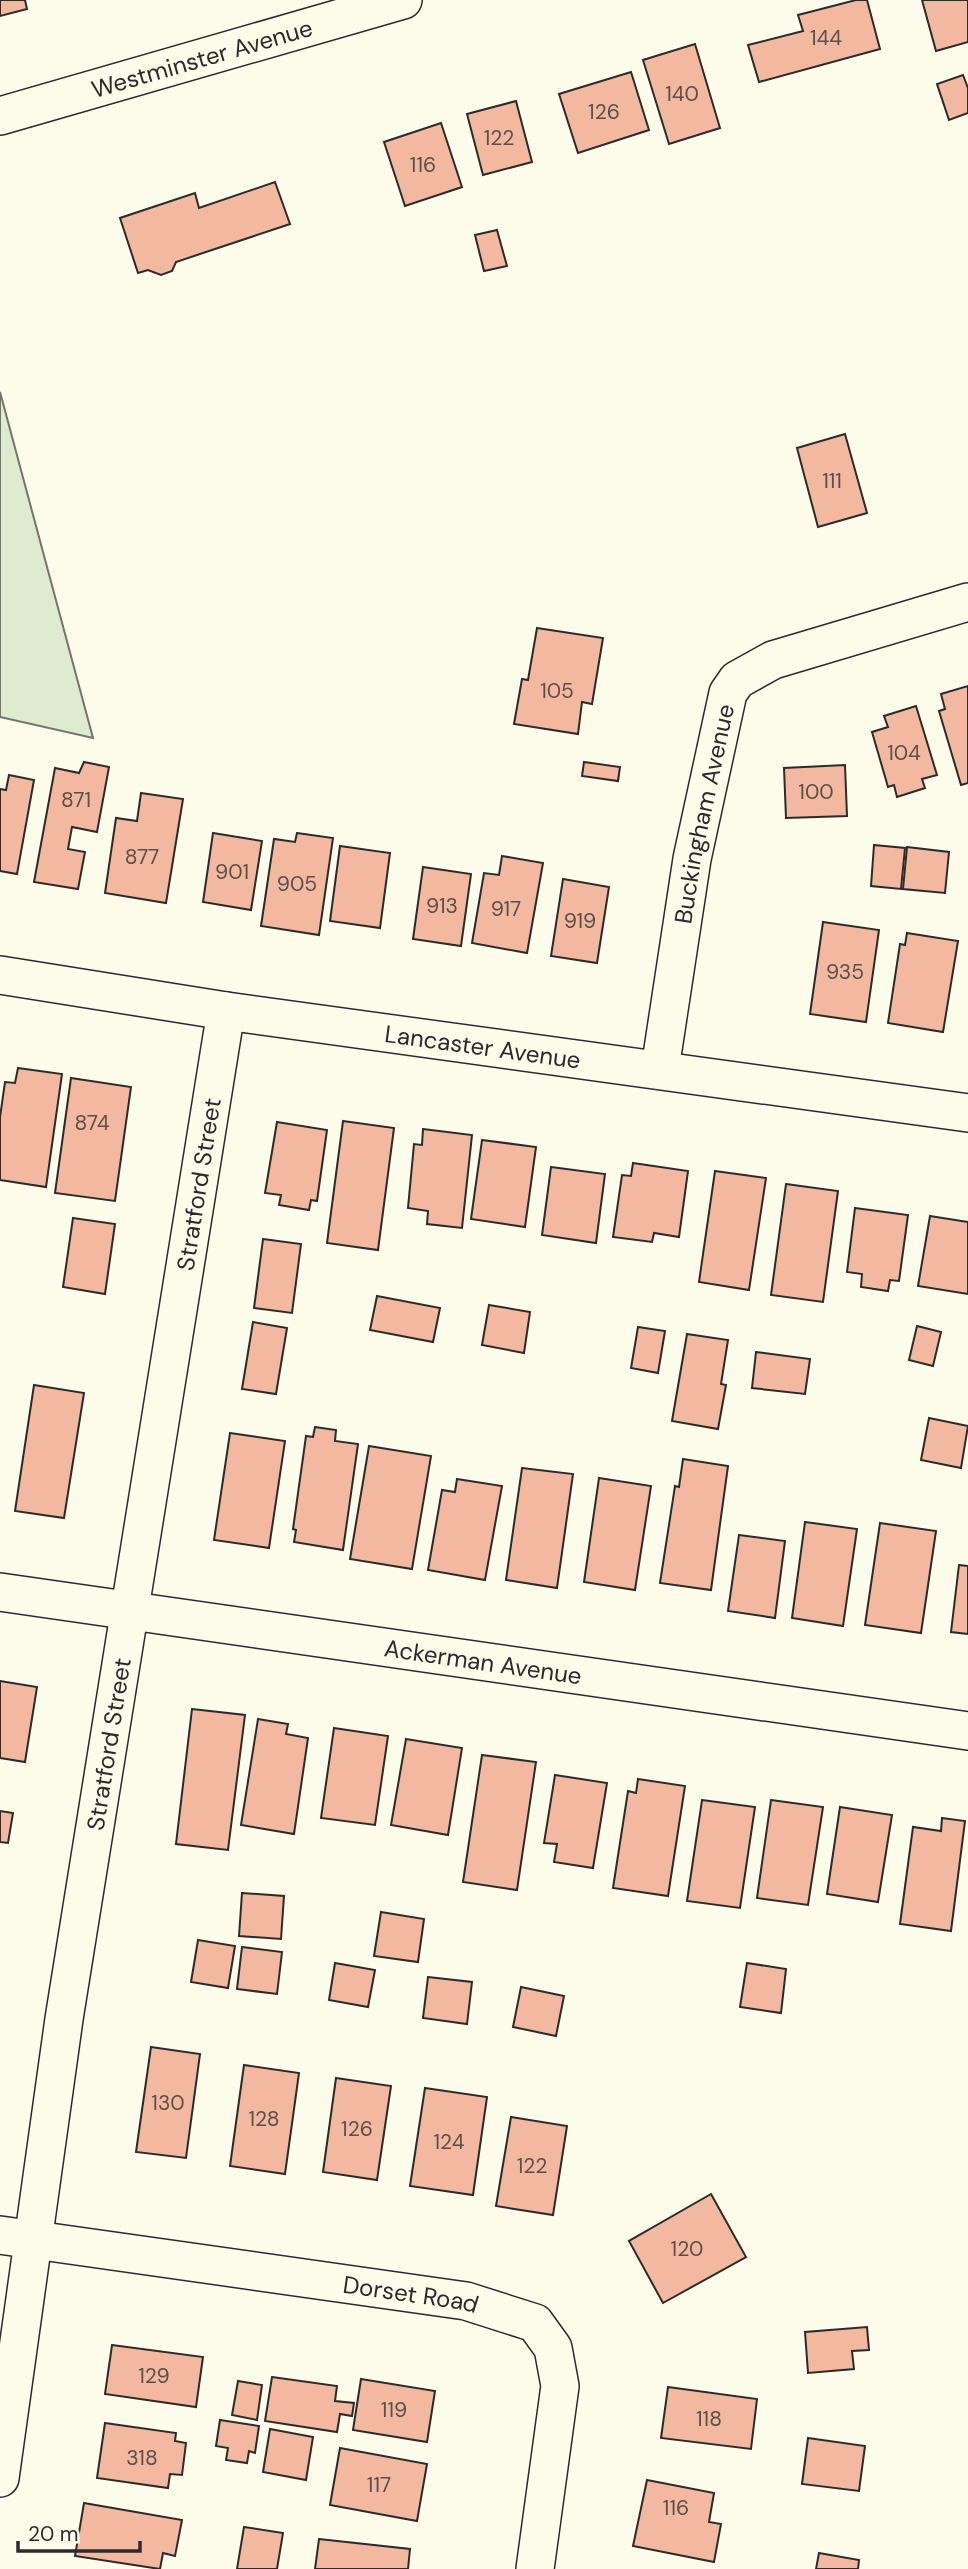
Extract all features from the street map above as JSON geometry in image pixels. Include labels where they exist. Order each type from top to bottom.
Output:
[{"type":"street","name":"Westminster Avenue","points":[[0,116],[403,0]]},
{"type":"street","name":"Buckingham Avenue","points":[[660,1069],[692,859],[728,693],[737,680],[773,660],[968,602]]},
{"type":"street","name":"Lancaster Avenue","points":[[0,975],[226,1011],[968,1113]]},
{"type":"street","name":"Stratford Street","points":[[0,2478],[16,2237],[64,2019],[226,1011]]},
{"type":"street","name":"Ackerman Avenue","points":[[0,1592],[968,1731]]},
{"type":"street","name":"Dorset Road","points":[[16,2237],[466,2301],[535,2323],[553,2348],[560,2386],[535,2569]]},
{"type":"green space","points":[[0,392],[93,738],[0,717]]},
{"type":"building","points":[[0,0],[25,0],[27,9],[0,16]]},
{"type":"building","points":[[856,0],[867,0],[880,49],[759,82],[748,45],[803,31],[798,15]]},
{"type":"building","points":[[922,0],[968,0],[968,42],[936,51]]},
{"type":"building","points":[[695,44],[720,128],[669,144],[643,60]]},
{"type":"building","points":[[631,72],[649,130],[578,153],[559,94]]},
{"type":"building","points":[[963,75],[968,88],[968,113],[949,120],[937,84]]},
{"type":"building","points":[[516,101],[532,162],[483,175],[467,114]]},
{"type":"building","points":[[441,123],[462,187],[405,206],[384,142]]},
{"type":"building","points":[[275,182],[290,224],[176,262],[172,271],[161,275],[148,270],[138,273],[120,218],[195,193],[199,208]]},
{"type":"building","points":[[497,230],[507,266],[484,271],[475,235]]},
{"type":"building","points":[[845,434],[867,513],[818,527],[797,448]]},
{"type":"building","points":[[537,628],[603,638],[592,704],[582,702],[578,734],[514,724],[522,679],[528,680]]},
{"type":"building","points":[[968,686],[968,783],[961,785],[939,711],[945,709],[941,694]]},
{"type":"building","points":[[916,706],[937,775],[922,779],[925,788],[897,797],[894,785],[888,787],[872,732],[888,727],[884,716]]},
{"type":"building","points":[[84,762],[109,767],[97,832],[72,827],[68,849],[85,852],[78,889],[34,882],[55,768],[79,773]]},
{"type":"building","points":[[584,762],[620,767],[618,781],[582,776]]},
{"type":"building","points":[[845,765],[847,816],[786,818],[784,768]]},
{"type":"building","points":[[9,775],[34,780],[17,874],[0,871],[0,789],[6,790]]},
{"type":"building","points":[[141,793],[183,799],[166,903],[105,893],[116,818],[137,821]]},
{"type":"building","points":[[213,833],[262,841],[251,910],[203,902]]},
{"type":"building","points":[[297,833],[333,838],[319,935],[261,926],[274,839],[295,842]]},
{"type":"building","points":[[874,845],[905,848],[901,889],[871,886]]},
{"type":"building","points":[[340,846],[390,853],[380,928],[330,921]]},
{"type":"building","points":[[907,847],[949,852],[945,893],[903,889]]},
{"type":"building","points":[[502,856],[543,863],[527,953],[472,943],[484,873],[499,875]]},
{"type":"building","points":[[423,867],[471,874],[461,946],[413,939]]},
{"type":"building","points":[[563,879],[609,887],[597,963],[551,956]]},
{"type":"building","points":[[823,922],[879,930],[866,1022],[810,1014]]},
{"type":"building","points":[[907,933],[958,941],[943,1032],[888,1023],[900,944],[905,945]]},
{"type":"building","points":[[18,1068],[62,1074],[46,1187],[0,1180],[0,1117],[5,1082],[15,1083]]},
{"type":"building","points":[[71,1078],[131,1087],[115,1201],[55,1193]]},
{"type":"building","points":[[343,1121],[394,1128],[378,1250],[327,1243]]},
{"type":"building","points":[[277,1122],[327,1130],[317,1201],[311,1200],[309,1210],[279,1205],[281,1195],[265,1193]]},
{"type":"building","points":[[423,1129],[472,1135],[462,1228],[427,1224],[428,1211],[408,1208],[414,1144],[422,1145]]},
{"type":"building","points":[[482,1140],[536,1147],[525,1227],[471,1219]]},
{"type":"building","points":[[633,1163],[688,1171],[679,1237],[654,1233],[652,1242],[613,1237],[622,1175],[631,1176]]},
{"type":"building","points":[[551,1167],[605,1174],[596,1243],[542,1235]]},
{"type":"building","points":[[715,1171],[766,1178],[749,1290],[699,1282]]},
{"type":"building","points":[[786,1184],[838,1191],[823,1302],[771,1295]]},
{"type":"building","points":[[855,1208],[908,1215],[899,1281],[890,1280],[888,1291],[861,1287],[862,1274],[847,1272]]},
{"type":"building","points":[[930,1216],[968,1222],[968,1294],[918,1286]]},
{"type":"building","points":[[73,1218],[115,1224],[105,1294],[63,1287]]},
{"type":"building","points":[[263,1239],[301,1244],[292,1313],[254,1308]]},
{"type":"building","points":[[377,1296],[440,1308],[433,1342],[370,1330]]},
{"type":"building","points":[[489,1305],[530,1312],[524,1353],[482,1345]]},
{"type":"building","points":[[253,1322],[287,1328],[276,1394],[242,1389]]},
{"type":"building","points":[[917,1326],[941,1332],[933,1366],[909,1360]]},
{"type":"building","points":[[638,1327],[665,1331],[658,1373],[631,1368]]},
{"type":"building","points":[[687,1334],[728,1340],[721,1384],[726,1385],[718,1429],[672,1421]]},
{"type":"building","points":[[756,1352],[810,1359],[805,1394],[752,1388]]},
{"type":"building","points":[[34,1385],[84,1393],[64,1518],[15,1511]]},
{"type":"building","points":[[929,1418],[968,1426],[961,1468],[921,1460]]},
{"type":"building","points":[[315,1427],[336,1430],[335,1441],[358,1444],[343,1550],[294,1542],[296,1530],[293,1529],[306,1436],[313,1437]]},
{"type":"building","points":[[230,1433],[285,1441],[269,1548],[214,1540]]},
{"type":"building","points":[[369,1446],[431,1456],[412,1569],[350,1559]]},
{"type":"building","points":[[683,1459],[728,1466],[711,1590],[660,1583],[675,1486],[679,1487]]},
{"type":"building","points":[[522,1468],[573,1474],[557,1588],[506,1580]]},
{"type":"building","points":[[599,1478],[651,1486],[635,1590],[584,1582]]},
{"type":"building","points":[[457,1479],[502,1486],[485,1580],[428,1570],[442,1490],[455,1492]]},
{"type":"building","points":[[805,1522],[857,1529],[843,1626],[792,1618]]},
{"type":"building","points":[[880,1523],[936,1531],[921,1633],[865,1625]]},
{"type":"building","points":[[739,1535],[785,1541],[775,1618],[728,1611]]},
{"type":"building","points":[[959,1565],[968,1566],[968,1634],[951,1632]]},
{"type":"building","points":[[0,1681],[37,1687],[25,1762],[0,1758]]},
{"type":"building","points":[[192,1709],[245,1715],[228,1850],[176,1844]]},
{"type":"building","points":[[258,1719],[288,1724],[286,1734],[308,1738],[294,1834],[241,1825]]},
{"type":"building","points":[[334,1728],[388,1736],[375,1825],[321,1818]]},
{"type":"building","points":[[406,1739],[462,1748],[448,1835],[391,1825]]},
{"type":"building","points":[[482,1755],[536,1762],[517,1890],[463,1882]]},
{"type":"building","points":[[555,1775],[607,1783],[593,1868],[554,1862],[557,1844],[544,1843]]},
{"type":"building","points":[[638,1779],[685,1786],[668,1896],[613,1888],[628,1791],[636,1793]]},
{"type":"building","points":[[702,1800],[755,1807],[740,1908],[687,1901]]},
{"type":"building","points":[[771,1800],[823,1807],[808,1905],[757,1898]]},
{"type":"building","points":[[840,1807],[892,1815],[878,1902],[827,1894]]},
{"type":"building","points":[[0,1811],[13,1813],[8,1843],[0,1842]]},
{"type":"building","points":[[942,1818],[965,1821],[951,1931],[900,1924],[913,1827],[941,1831]]},
{"type":"building","points":[[242,1893],[284,1896],[281,1939],[239,1936]]},
{"type":"building","points":[[381,1912],[424,1919],[418,1962],[374,1956]]},
{"type":"building","points":[[198,1940],[235,1946],[228,1988],[191,1982]]},
{"type":"building","points":[[242,1947],[282,1952],[277,1994],[237,1989]]},
{"type":"building","points":[[335,1963],[375,1970],[368,2007],[329,2000]]},
{"type":"building","points":[[747,1963],[786,1969],[781,2013],[740,2007]]},
{"type":"building","points":[[428,1977],[472,1982],[467,2024],[423,2018]]},
{"type":"building","points":[[521,1987],[564,1996],[556,2036],[513,2027]]},
{"type":"building","points":[[151,2047],[200,2054],[186,2158],[136,2152]]},
{"type":"building","points":[[244,2065],[299,2073],[285,2174],[230,2166]]},
{"type":"building","points":[[336,2078],[391,2086],[377,2180],[323,2172]]},
{"type":"building","points":[[425,2088],[487,2097],[473,2195],[410,2186]]},
{"type":"building","points":[[511,2117],[567,2126],[553,2215],[496,2206]]},
{"type":"building","points":[[711,2194],[746,2257],[663,2303],[629,2241]]},
{"type":"building","points":[[867,2327],[869,2350],[852,2351],[854,2369],[808,2373],[805,2332]]},
{"type":"building","points":[[112,2345],[203,2357],[196,2407],[105,2394]]},
{"type":"building","points":[[272,2377],[337,2386],[335,2401],[354,2403],[352,2416],[340,2414],[337,2432],[265,2421]]},
{"type":"building","points":[[361,2379],[435,2391],[427,2442],[353,2430]]},
{"type":"building","points":[[238,2381],[262,2385],[257,2420],[232,2415]]},
{"type":"building","points":[[668,2387],[757,2399],[751,2449],[661,2438]]},
{"type":"building","points":[[220,2420],[259,2426],[255,2453],[249,2451],[247,2463],[226,2460],[228,2448],[216,2446]]},
{"type":"building","points":[[105,2423],[176,2433],[175,2441],[186,2443],[182,2475],[170,2474],[168,2488],[97,2478]]},
{"type":"building","points":[[270,2429],[313,2437],[306,2480],[263,2472]]},
{"type":"building","points":[[808,2438],[865,2446],[859,2491],[802,2484]]},
{"type":"building","points":[[340,2448],[427,2464],[417,2521],[330,2505]]},
{"type":"building","points":[[647,2480],[714,2493],[709,2522],[721,2524],[714,2562],[633,2546]]},
{"type":"building","points":[[84,2503],[182,2520],[175,2556],[163,2553],[160,2569],[75,2556]]},
{"type":"building","points":[[244,2527],[283,2533],[277,2569],[237,2569]]},
{"type":"building","points":[[319,2539],[410,2549],[408,2569],[315,2569]]},
{"type":"building","points":[[819,2553],[859,2560],[858,2569],[816,2569]]}]
